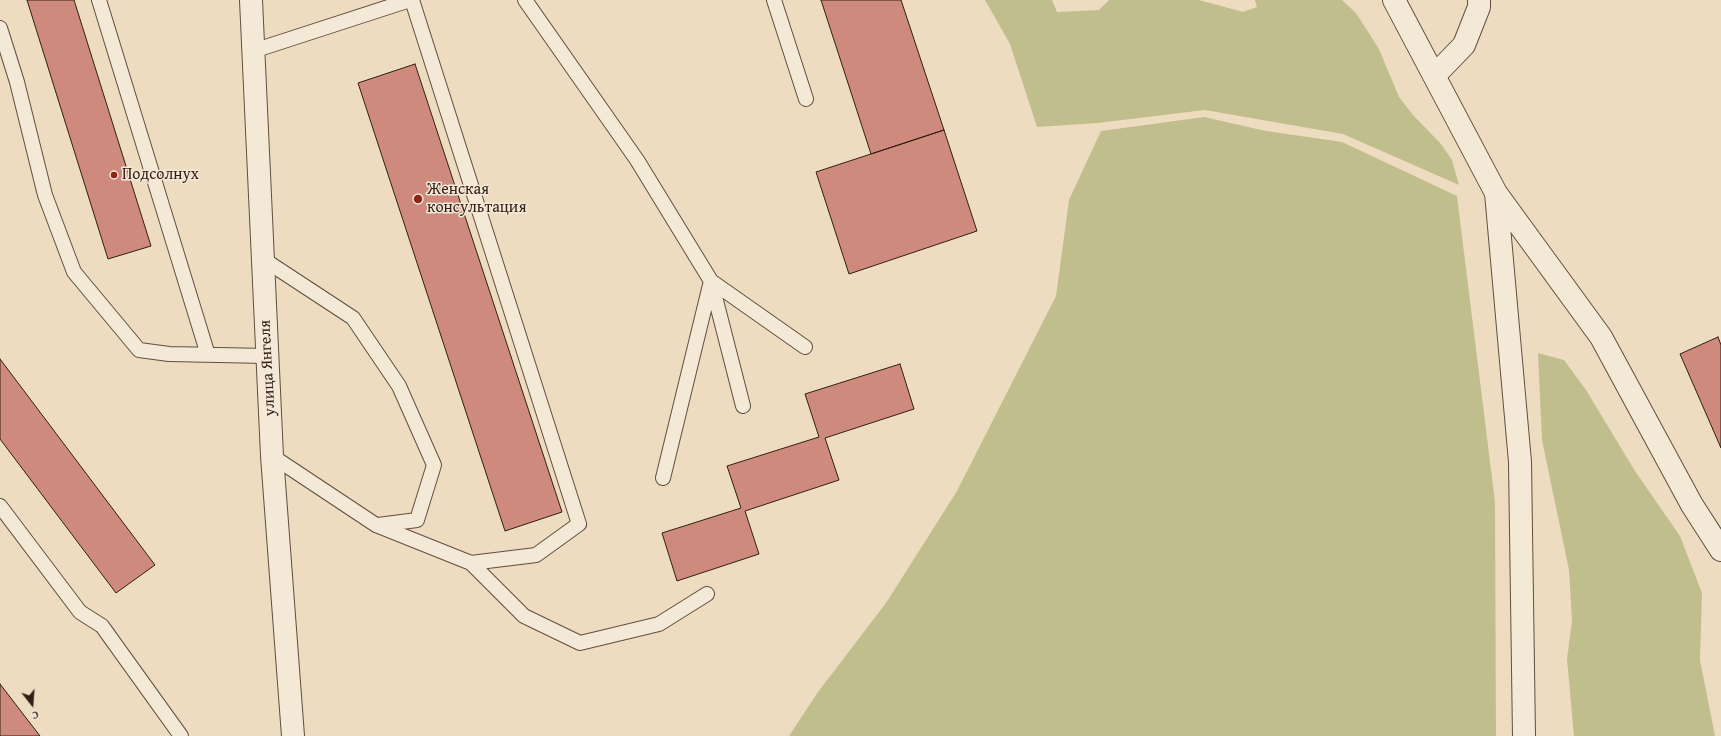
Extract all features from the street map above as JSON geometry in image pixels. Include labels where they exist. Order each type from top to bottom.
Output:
[{"type":"street","name":"улица Янгеля","points":[[250,0],[272,456],[293,736]]},
{"type":"street","points":[[1394,0],[1435,75],[1496,193],[1601,336],[1692,505],[1721,550]]},
{"type":"street","points":[[1435,75],[1464,45],[1479,7],[1479,0]]},
{"type":"street","points":[[1496,193],[1520,462],[1524,736]]},
{"type":"lane","points":[[99,0],[208,355]]},
{"type":"lane","points":[[253,51],[411,0],[579,524],[536,555],[472,563]]},
{"type":"lane","points":[[525,0],[637,160],[711,281],[743,406]]},
{"type":"lane","points":[[774,0],[806,99]]},
{"type":"lane","points":[[0,28],[17,82],[45,195],[74,272],[139,350],[169,354],[267,356]]},
{"type":"lane","points":[[263,259],[353,318],[399,386],[434,464],[417,520],[376,525]]},
{"type":"lane","points":[[711,281],[805,347]]},
{"type":"lane","points":[[663,478],[711,281]]},
{"type":"lane","points":[[272,456],[376,525],[472,563],[524,616],[580,643],[659,624],[707,594]]},
{"type":"lane","points":[[0,506],[80,612],[102,626],[181,736]]},
{"type":"shaded area","points":[[985,0],[1052,0],[1057,12],[1099,10],[1109,0],[1199,0],[1243,12],[1257,7],[1255,0],[1342,0],[1356,13],[1379,49],[1399,97],[1413,115],[1441,144],[1452,160],[1459,185],[1343,134],[1205,110],[1098,123],[1037,127],[1010,44]]},
{"type":"shaded area","points":[[1204,117],[1266,131],[1342,142],[1457,196],[1495,502],[1496,736],[789,736],[818,692],[886,603],[957,491],[1056,296],[1069,200],[1101,131]]},
{"type":"shaded area","points":[[1538,353],[1564,360],[1586,390],[1635,471],[1680,536],[1702,593],[1700,660],[1715,736],[1574,736],[1567,659],[1572,621],[1569,570],[1542,440]]},
{"type":"building","points":[[27,0],[74,0],[151,246],[108,259]]},
{"type":"building","points":[[821,0],[901,0],[944,130],[871,154]]},
{"type":"building","points":[[415,64],[562,512],[505,531],[358,83]]},
{"type":"building","points":[[944,130],[977,231],[849,274],[816,172]]},
{"type":"building","points":[[1718,337],[1721,345],[1721,448],[1680,354]]},
{"type":"building","points":[[0,359],[155,565],[116,593],[0,439]]},
{"type":"building","points":[[900,364],[914,409],[825,438],[839,480],[745,511],[759,554],[677,581],[662,533],[741,508],[727,466],[819,437],[805,394]]},
{"type":"building","points":[[0,684],[40,736],[0,736]]},
{"type":"place","name":"Подсолнух","points":[[114,175]]},
{"type":"place","name":"Женская консультация","points":[[418,199]]}]
